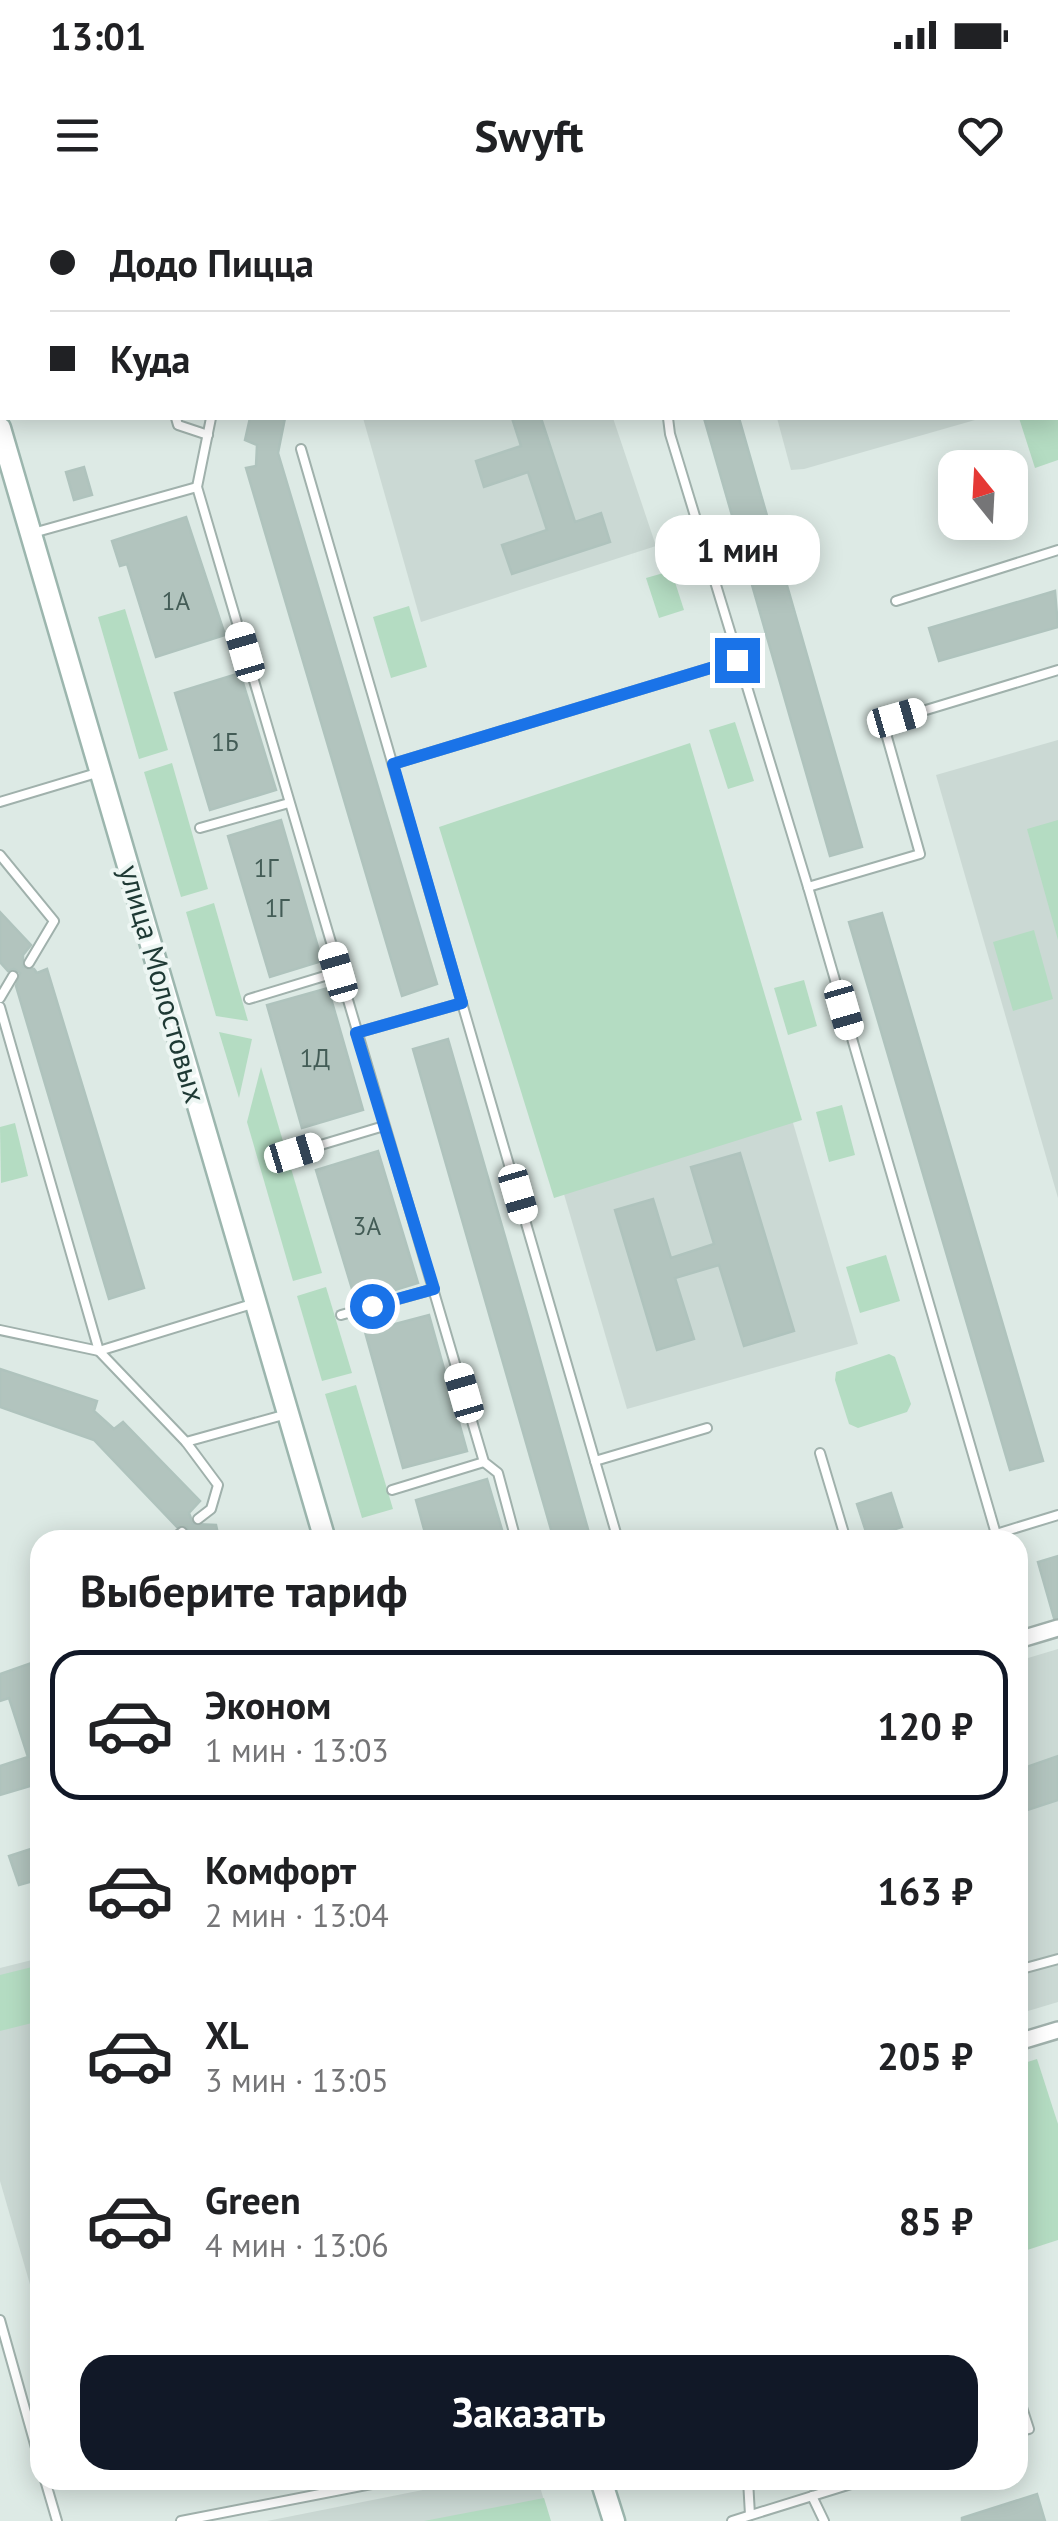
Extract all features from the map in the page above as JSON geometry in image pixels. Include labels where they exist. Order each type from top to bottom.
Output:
[{"type":"street","name":"улица Молостовых","points":[[0,428],[4,453],[322,1530]]},
{"type":"street","points":[[1028,1637],[1058,1628]]},
{"type":"street","points":[[1028,2039],[1058,2030]]},
{"type":"street","points":[[605,2490],[614,2521]]},
{"type":"lane","points":[[177,420],[178,425],[208,434]]},
{"type":"lane","points":[[211,420],[197,487],[484,1462],[498,1473],[513,1530]]},
{"type":"lane","points":[[668,420],[995,1530]]},
{"type":"lane","points":[[302,450],[615,1530]]},
{"type":"lane","points":[[31,534],[197,487]]},
{"type":"lane","points":[[896,600],[1058,550]]},
{"type":"lane","points":[[393,764],[737,660]]},
{"type":"lane","points":[[808,887],[920,854],[883,723],[1058,670]]},
{"type":"lane","points":[[0,802],[100,772]]},
{"type":"lane","points":[[200,828],[289,803]]},
{"type":"lane","points":[[0,854],[54,921],[29,963]]},
{"type":"lane","points":[[249,999],[338,972]]},
{"type":"lane","points":[[0,998],[13,976]]},
{"type":"lane","points":[[356,1033],[462,1003]]},
{"type":"lane","points":[[0,1007],[98,1351],[186,1442],[218,1485],[211,1509],[198,1520]]},
{"type":"lane","points":[[294,1153],[384,1126]]},
{"type":"lane","points":[[341,1316],[434,1289]]},
{"type":"lane","points":[[0,1330],[98,1351],[255,1303]]},
{"type":"lane","points":[[186,1442],[288,1414]]},
{"type":"lane","points":[[596,1461],[707,1428]]},
{"type":"lane","points":[[820,1453],[843,1530]]},
{"type":"lane","points":[[392,1490],[484,1462]]},
{"type":"lane","points":[[1009,1530],[1058,1515]]},
{"type":"lane","points":[[1028,1967],[1058,1958]]},
{"type":"lane","points":[[0,2320],[30,2426]]},
{"type":"lane","points":[[48,2490],[57,2521]]},
{"type":"lane","points":[[184,2521],[341,2490]]},
{"type":"lane","points":[[749,2490],[750,2516]]},
{"type":"lane","points":[[732,2521],[832,2490]]},
{"type":"lane","points":[[812,2496],[824,2521]]},
{"type":"shaded area","points":[[364,420],[614,420],[656,546],[421,622]]},
{"type":"shaded area","points":[[778,420],[975,420],[804,469],[791,470]]},
{"type":"shaded area","points":[[1058,740],[1058,1198],[936,775]]},
{"type":"shaded area","points":[[687,762],[858,1344],[627,1409],[461,843]]},
{"type":"shaded area","points":[[1058,1649],[1058,2002],[1028,2011],[1028,1658]]},
{"type":"shaded area","points":[[30,1960],[30,2284],[0,2181],[0,1968]]},
{"type":"shaded area","points":[[423,2490],[541,2490],[550,2521],[267,2521]]},
{"type":"green space","points":[[1020,420],[1058,420],[1058,460],[1035,468]]},
{"type":"green space","points":[[667,572],[674,579],[684,610],[659,618],[646,578]]},
{"type":"green space","points":[[409,606],[427,667],[391,678],[373,617]]},
{"type":"green space","points":[[125,609],[168,750],[139,759],[98,617]]},
{"type":"green space","points":[[735,722],[754,781],[728,789],[709,730]]},
{"type":"green space","points":[[690,743],[802,1120],[554,1198],[439,827]]},
{"type":"green space","points":[[172,763],[208,889],[181,897],[144,772]]},
{"type":"green space","points":[[1058,820],[1058,940],[1027,829]]},
{"type":"green space","points":[[214,903],[248,1021],[216,1016],[186,912]]},
{"type":"green space","points":[[1034,930],[1053,999],[1013,1011],[993,942]]},
{"type":"green space","points":[[804,980],[817,1026],[788,1035],[774,988]]},
{"type":"green space","points":[[219,1032],[252,1039],[239,1098]]},
{"type":"green space","points":[[261,1067],[322,1273],[293,1281],[247,1122]]},
{"type":"green space","points":[[842,1105],[855,1155],[829,1162],[816,1112]]},
{"type":"green space","points":[[15,1123],[28,1176],[1,1183],[0,1127]]},
{"type":"green space","points":[[886,1255],[900,1301],[860,1313],[846,1267]]},
{"type":"green space","points":[[326,1287],[352,1373],[322,1381],[297,1296]]},
{"type":"green space","points":[[889,1354],[895,1357],[911,1404],[907,1412],[858,1428],[849,1424],[836,1372]]},
{"type":"green space","points":[[356,1385],[393,1509],[362,1518],[325,1394]]},
{"type":"green space","points":[[30,1968],[30,2024],[0,2031],[0,1975]]},
{"type":"green space","points":[[1037,2059],[1058,2124],[1058,2240],[1028,2250],[1028,2062]]},
{"type":"green space","points":[[544,2498],[551,2521],[424,2521]]},
{"type":"building","points":[[250,420],[285,420],[278,453],[437,984],[402,996],[246,468],[256,466],[257,445],[245,440]]},
{"type":"building","points":[[513,420],[542,420],[575,522],[601,513],[610,542],[512,574],[502,545],[547,530],[528,472],[484,487],[476,461],[521,446]]},
{"type":"building","points":[[705,420],[740,420],[862,847],[830,856]]},
{"type":"building","points":[[84,467],[92,495],[74,500],[66,472]]},
{"type":"building","points":[[186,517],[225,635],[156,657],[127,564],[120,566],[112,541]]},
{"type":"building","points":[[1055,591],[1058,627],[939,661],[929,628]]},
{"type":"building","points":[[240,673],[276,790],[210,810],[175,693]]},
{"type":"building","points":[[281,820],[322,961],[270,977],[228,836]]},
{"type":"building","points":[[0,912],[31,945],[23,955],[23,967],[37,973],[47,969],[144,1288],[109,1299],[16,986],[20,973],[8,971],[0,962]]},
{"type":"building","points":[[882,913],[1043,1461],[1010,1470],[849,922]]},
{"type":"building","points":[[328,988],[363,1110],[302,1128],[267,1005]]},
{"type":"building","points":[[448,1039],[588,1530],[551,1530],[413,1049]]},
{"type":"building","points":[[378,1151],[418,1283],[356,1302],[316,1170]]},
{"type":"building","points":[[740,1153],[794,1331],[744,1346],[719,1265],[675,1278],[694,1339],[657,1350],[615,1210],[653,1199],[671,1258],[714,1244],[691,1167]]},
{"type":"building","points":[[429,1315],[467,1451],[403,1468],[365,1332]]},
{"type":"building","points":[[0,1369],[97,1401],[94,1411],[114,1429],[123,1422],[200,1501],[189,1513],[193,1524],[216,1525],[217,1530],[177,1527],[94,1440],[0,1407]]},
{"type":"building","points":[[487,1479],[502,1530],[424,1530],[416,1500]]},
{"type":"building","points":[[891,1493],[902,1527],[865,1530],[857,1504]]},
{"type":"building","points":[[1058,1556],[1058,1617],[1054,1618],[1038,1562]]},
{"type":"building","points":[[30,1664],[30,1786],[0,1795],[0,1766],[28,1757],[9,1698],[0,1701],[0,1674]]},
{"type":"building","points":[[1058,1756],[1058,1800],[1028,1810],[1028,1766]]},
{"type":"building","points":[[30,1849],[30,1882],[19,1885],[9,1856]]},
{"type":"building","points":[[1037,2494],[1045,2521],[962,2521],[962,2518]]},
{"type":"route","points":[[372,1306],[434,1289],[356,1033],[462,1003],[393,764],[737,660]]}]
